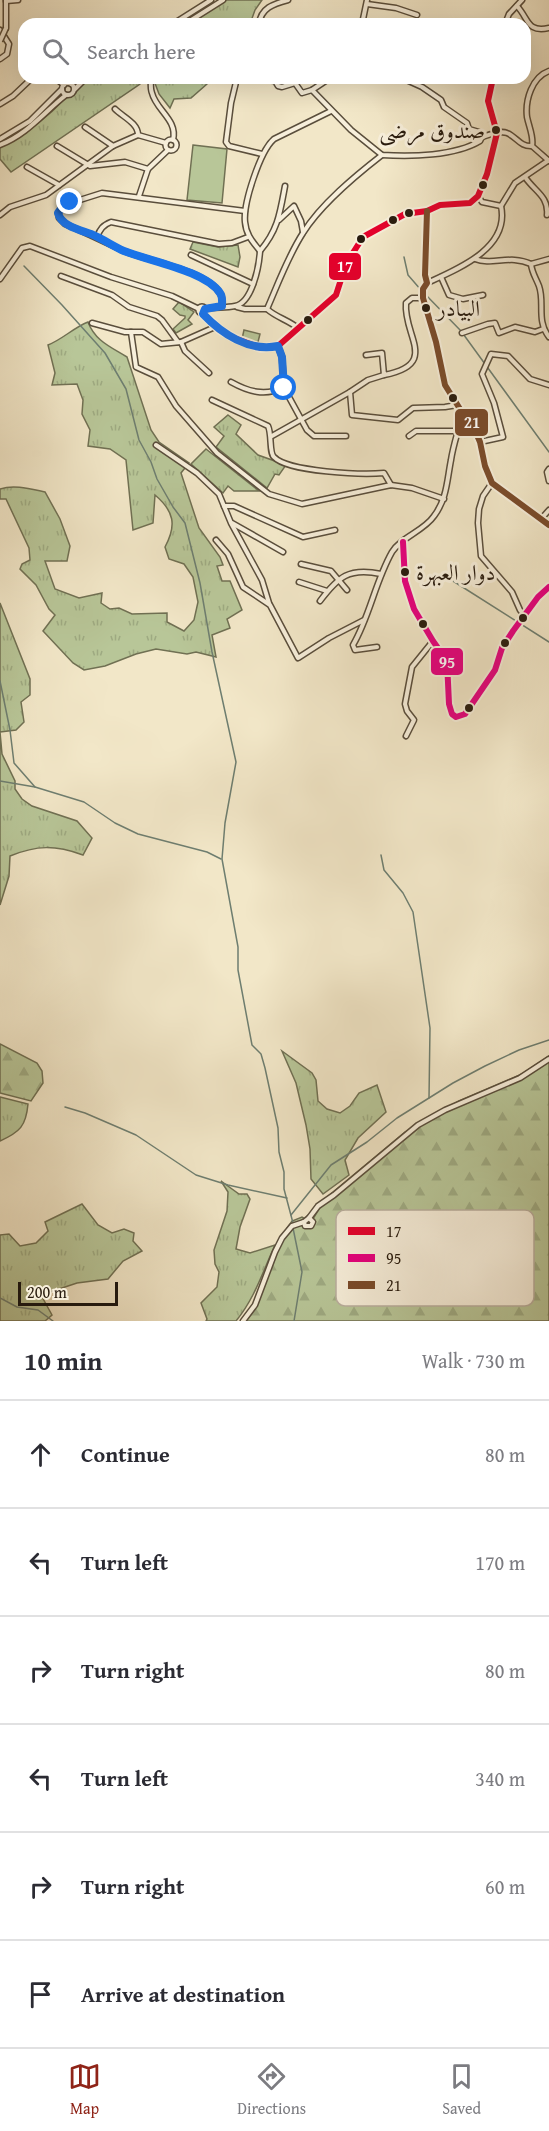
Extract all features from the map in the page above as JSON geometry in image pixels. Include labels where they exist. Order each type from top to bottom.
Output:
[{"type":"street","points":[[0,41],[6,28],[6,1],[18,0]]},
{"type":"street","points":[[182,18],[211,0]]},
{"type":"street","points":[[194,18],[223,0]]},
{"type":"street","points":[[260,18],[265,9],[288,0]]},
{"type":"street","points":[[508,18],[522,0]]},
{"type":"street","points":[[363,18],[367,2],[417,15]]},
{"type":"street","points":[[517,6],[524,18]]},
{"type":"street","points":[[531,27],[536,29],[549,28]]},
{"type":"street","points":[[0,30],[9,44],[7,54],[0,59]]},
{"type":"street","points":[[532,146],[527,106],[534,82],[540,75],[549,71]]},
{"type":"street","points":[[0,104],[26,84]]},
{"type":"street","points":[[60,84],[66,95]]},
{"type":"street","points":[[0,139],[30,121],[63,87],[71,84],[74,89]]},
{"type":"street","points":[[0,145],[19,136],[34,125],[66,95],[72,94],[79,84]]},
{"type":"street","points":[[139,196],[148,170],[168,150],[176,148],[171,122],[152,93],[151,84]]},
{"type":"street","points":[[236,84],[226,142],[229,146],[262,154]]},
{"type":"street","points":[[277,84],[282,87],[292,84]]},
{"type":"street","points":[[296,84],[302,93],[321,84]]},
{"type":"street","points":[[415,84],[441,99],[444,107],[467,123],[469,129],[482,136]]},
{"type":"street","points":[[0,279],[22,248],[30,246],[111,277],[172,296],[199,309],[202,307],[216,327],[251,345],[261,348],[278,346],[336,295],[346,264],[363,237],[405,214],[427,211],[440,205],[470,203],[477,196],[487,174],[497,133],[488,101],[492,84]]},
{"type":"street","points":[[312,90],[331,111],[382,155]]},
{"type":"street","points":[[115,109],[135,124],[138,135]]},
{"type":"street","points":[[260,251],[249,237],[245,224],[245,210],[262,154],[274,139],[331,111]]},
{"type":"street","points":[[85,127],[113,146]]},
{"type":"street","points":[[482,136],[508,133],[523,146],[532,146],[549,160],[515,183],[501,206],[504,219],[488,248],[475,259],[427,283],[423,289],[423,298],[436,342],[445,385],[465,417],[471,421],[492,483],[549,525]]},
{"type":"street","points":[[0,215],[10,207],[46,195],[113,146],[138,135],[166,143],[173,140]]},
{"type":"street","points":[[267,309],[303,233],[317,214],[357,174],[382,155],[460,151],[480,141],[482,136]]},
{"type":"street","points":[[166,143],[168,150]]},
{"type":"street","points":[[57,146],[90,166],[125,162],[148,170]]},
{"type":"street","points":[[100,156],[106,164]]},
{"type":"street","points":[[27,167],[59,185]]},
{"type":"street","points":[[525,177],[531,187],[544,196],[548,206],[547,215]]},
{"type":"street","points":[[236,306],[245,300],[253,284],[259,265],[260,251],[272,237],[279,220],[285,186]]},
{"type":"street","points":[[222,306],[223,298],[219,291],[203,279],[123,250],[65,224],[59,218],[60,209],[70,202],[102,193],[245,210]]},
{"type":"street","points":[[477,196],[482,202],[501,206]]},
{"type":"street","points":[[279,220],[294,206],[301,221],[303,233]]},
{"type":"street","points":[[427,211],[425,275],[427,283]]},
{"type":"street","points":[[97,237],[105,224],[111,222],[219,244],[232,243],[249,237]]},
{"type":"street","points":[[191,255],[253,284]]},
{"type":"street","points":[[475,259],[482,262],[507,259],[531,264],[549,259]]},
{"type":"street","points":[[531,264],[532,273],[539,288],[543,329],[549,337]]},
{"type":"street","points":[[0,266],[5,271]]},
{"type":"street","points":[[61,276],[112,295],[129,307],[157,316],[184,351],[209,373]]},
{"type":"street","points":[[441,277],[449,295],[463,299],[483,295]]},
{"type":"street","points":[[272,436],[368,380],[408,367],[415,358],[414,340],[405,307],[408,300],[423,298]]},
{"type":"street","points":[[204,311],[222,306],[267,309],[274,316],[290,321],[299,329]]},
{"type":"street","points":[[92,323],[131,332],[143,332],[161,344],[179,342],[216,327]]},
{"type":"street","points":[[462,333],[495,323],[500,333],[515,327],[534,332],[543,329]]},
{"type":"street","points":[[131,332],[136,367],[158,377],[176,406],[217,453],[269,494],[302,504],[391,485],[412,488],[444,499]]},
{"type":"street","points":[[278,346],[282,357],[284,388],[301,421],[314,436],[346,436]]},
{"type":"street","points":[[366,355],[382,353],[384,375]]},
{"type":"street","points":[[480,442],[503,436],[494,403],[482,374],[490,354],[508,356],[530,379],[549,386]]},
{"type":"street","points":[[231,382],[245,389],[262,393],[284,388]]},
{"type":"street","points":[[350,392],[352,415],[374,416],[385,420],[398,420],[413,408],[457,405]]},
{"type":"street","points":[[212,400],[265,423],[272,436],[272,454],[287,464],[321,471],[384,473],[391,485]]},
{"type":"street","points":[[377,647],[355,650],[353,645],[362,630],[381,574],[394,549],[433,518],[444,499],[449,481],[451,458],[461,419],[465,417]]},
{"type":"street","points":[[409,436],[416,431],[458,431]]},
{"type":"street","points":[[156,445],[197,473],[219,494],[231,523],[262,580],[270,605],[298,658],[328,638],[364,620]]},
{"type":"street","points":[[549,469],[547,472],[549,480]]},
{"type":"street","points":[[492,483],[483,496],[479,508],[480,556],[512,592],[519,610],[525,615]]},
{"type":"street","points":[[224,506],[234,506],[303,537],[336,530]]},
{"type":"street","points":[[541,519],[549,510]]},
{"type":"street","points":[[231,523],[283,552]]},
{"type":"street","points":[[216,540],[228,554],[243,587],[270,605]]},
{"type":"street","points":[[403,542],[405,581],[414,609],[447,661],[449,704],[452,714],[456,717],[465,714],[495,670],[502,648],[538,597],[549,587]]},
{"type":"street","points":[[301,564],[331,571],[347,590]]},
{"type":"street","points":[[320,601],[337,579],[362,571],[381,574]]},
{"type":"street","points":[[300,582],[327,591]]},
{"type":"street","points":[[406,736],[414,720],[405,704],[412,667],[433,641]]},
{"type":"street","points":[[243,1321],[255,1305],[282,1238],[292,1226],[309,1218],[318,1206],[418,1125],[445,1110],[520,1078],[549,1059]]},
{"type":"street","points":[[304,1222],[307,1227],[311,1226],[313,1222],[309,1218]]},
{"type":"green space","points":[[226,0],[262,0],[252,18],[197,18]]},
{"type":"green space","points":[[80,84],[140,84],[11,172],[0,159],[0,146],[38,123]]},
{"type":"green space","points":[[155,84],[207,84],[191,98],[174,99],[170,108],[159,94]]},
{"type":"green space","points":[[193,145],[227,149],[222,203],[187,200]]},
{"type":"green space","points":[[193,242],[218,247],[238,245],[240,257],[238,267],[190,249]]},
{"type":"green space","points":[[179,302],[194,312],[188,320],[192,324],[176,333],[173,329],[185,318],[173,309]]},
{"type":"green space","points":[[88,322],[99,339],[127,357],[151,430],[159,442],[189,463],[181,473],[199,528],[220,557],[223,565],[217,566],[222,581],[230,581],[242,610],[227,619],[230,628],[212,635],[216,657],[196,652],[187,654],[156,649],[105,666],[84,670],[73,663],[43,631],[55,615],[49,609],[36,585],[20,569],[22,564],[30,560],[29,548],[6,499],[0,499],[0,489],[17,487],[45,492],[60,519],[70,546],[67,561],[45,561],[55,589],[79,598],[102,593],[101,603],[110,609],[119,608],[132,614],[167,613],[167,622],[184,631],[194,620],[198,602],[193,577],[184,564],[169,559],[165,547],[171,532],[172,519],[166,507],[155,495],[153,523],[133,530],[126,460],[110,449],[88,446],[90,430],[82,414],[83,400],[77,384],[52,385],[55,373],[48,345]]},
{"type":"green space","points":[[244,330],[260,334],[258,342],[242,339]]},
{"type":"green space","points":[[228,415],[241,425],[236,434],[258,455],[286,465],[279,475],[275,474],[267,488],[216,447],[224,436],[214,427]]},
{"type":"green space","points":[[206,449],[259,491],[234,491],[228,486],[223,493],[191,464]]},
{"type":"green space","points":[[0,603],[30,679],[30,695],[21,702],[24,722],[16,730],[0,732]]},
{"type":"green space","points":[[0,732],[2,754],[15,781],[15,789],[22,799],[32,806],[77,821],[92,838],[83,855],[64,849],[38,848],[10,856],[9,876],[0,905]]},
{"type":"green space","points":[[0,1044],[37,1063],[42,1071],[43,1083],[31,1101],[0,1093]]},
{"type":"green space","points":[[282,1051],[312,1073],[316,1080],[318,1101],[327,1109],[340,1113],[350,1106],[359,1093],[377,1085],[386,1112],[358,1138],[345,1160],[349,1175],[323,1194],[311,1179],[306,1125],[296,1083]]},
{"type":"green space","points":[[549,1056],[549,1321],[244,1321],[253,1309],[292,1221],[302,1217],[311,1222],[326,1198],[405,1132],[459,1101],[522,1074]]},
{"type":"green space","points":[[0,1097],[28,1104],[26,1118],[21,1127],[13,1135],[0,1141]]},
{"type":"green space","points":[[221,1181],[239,1194],[247,1194],[250,1199],[240,1227],[236,1249],[250,1253],[275,1245],[254,1294],[236,1321],[206,1321],[201,1303],[217,1287],[219,1272],[215,1264],[214,1250],[227,1211],[228,1192]]},
{"type":"green space","points":[[82,1204],[98,1225],[112,1233],[124,1229],[134,1233],[133,1241],[142,1251],[123,1261],[108,1279],[77,1283],[41,1295],[52,1315],[45,1321],[0,1321],[0,1235],[9,1234],[20,1246],[36,1243],[48,1231],[45,1222]]},
{"type":"waterway","points":[[404,257],[408,275],[421,290]]},
{"type":"waterway","points":[[24,266],[105,353],[126,389],[139,440],[157,479],[185,523],[200,583],[212,652],[236,762],[225,823],[222,859],[238,947],[238,970],[252,1045],[261,1054],[265,1068],[278,1128],[284,1189],[293,1223]]},
{"type":"waterway","points":[[424,293],[461,331],[549,452]]},
{"type":"waterway","points":[[453,581],[549,642]]},
{"type":"waterway","points":[[0,681],[14,763],[35,787],[84,802],[115,823],[138,834],[207,852],[221,859]]},
{"type":"waterway","points":[[0,781],[35,787]]},
{"type":"waterway","points":[[381,855],[384,870],[403,893],[413,912],[430,1028],[429,1098]]},
{"type":"waterway","points":[[291,1215],[331,1165],[367,1142],[397,1118],[485,1066],[519,1050],[549,1040]]},
{"type":"waterway","points":[[65,1107],[136,1135],[196,1175],[228,1185],[287,1198]]},
{"type":"waterway","points":[[293,1228],[302,1272],[294,1321]]},
{"type":"waterway","points":[[0,1298],[17,1307],[38,1310],[53,1321]]},
{"type":"transit line","name":"17","points":[[203,314],[220,330],[234,338],[261,348],[278,346],[336,295],[346,264],[363,237],[405,214],[427,211],[440,205],[470,203],[478,196],[487,174],[497,133],[488,101],[492,84]]},
{"type":"transit line","name":"21","points":[[427,211],[425,275],[427,283],[423,289],[423,298],[436,342],[445,385],[465,417],[471,421],[492,483],[549,525]]},
{"type":"transit line","name":"95","points":[[403,542],[405,581],[414,609],[447,661],[449,704],[452,714],[456,717],[465,714],[495,670],[502,648],[513,631],[538,597],[549,587]]},
{"type":"place","name":"صندوق مرضى","points":[[496,130]]},
{"type":"place","name":"البيادر","points":[[426,308]]},
{"type":"place","name":"دوار العبهرة","points":[[405,572]]},
{"type":"route","points":[[70,202],[64,205],[58,213],[59,218],[65,224],[123,250],[203,279],[219,291],[223,298],[222,306],[205,309],[203,314],[216,327],[234,338],[261,348],[278,346],[282,357],[284,388]]}]
